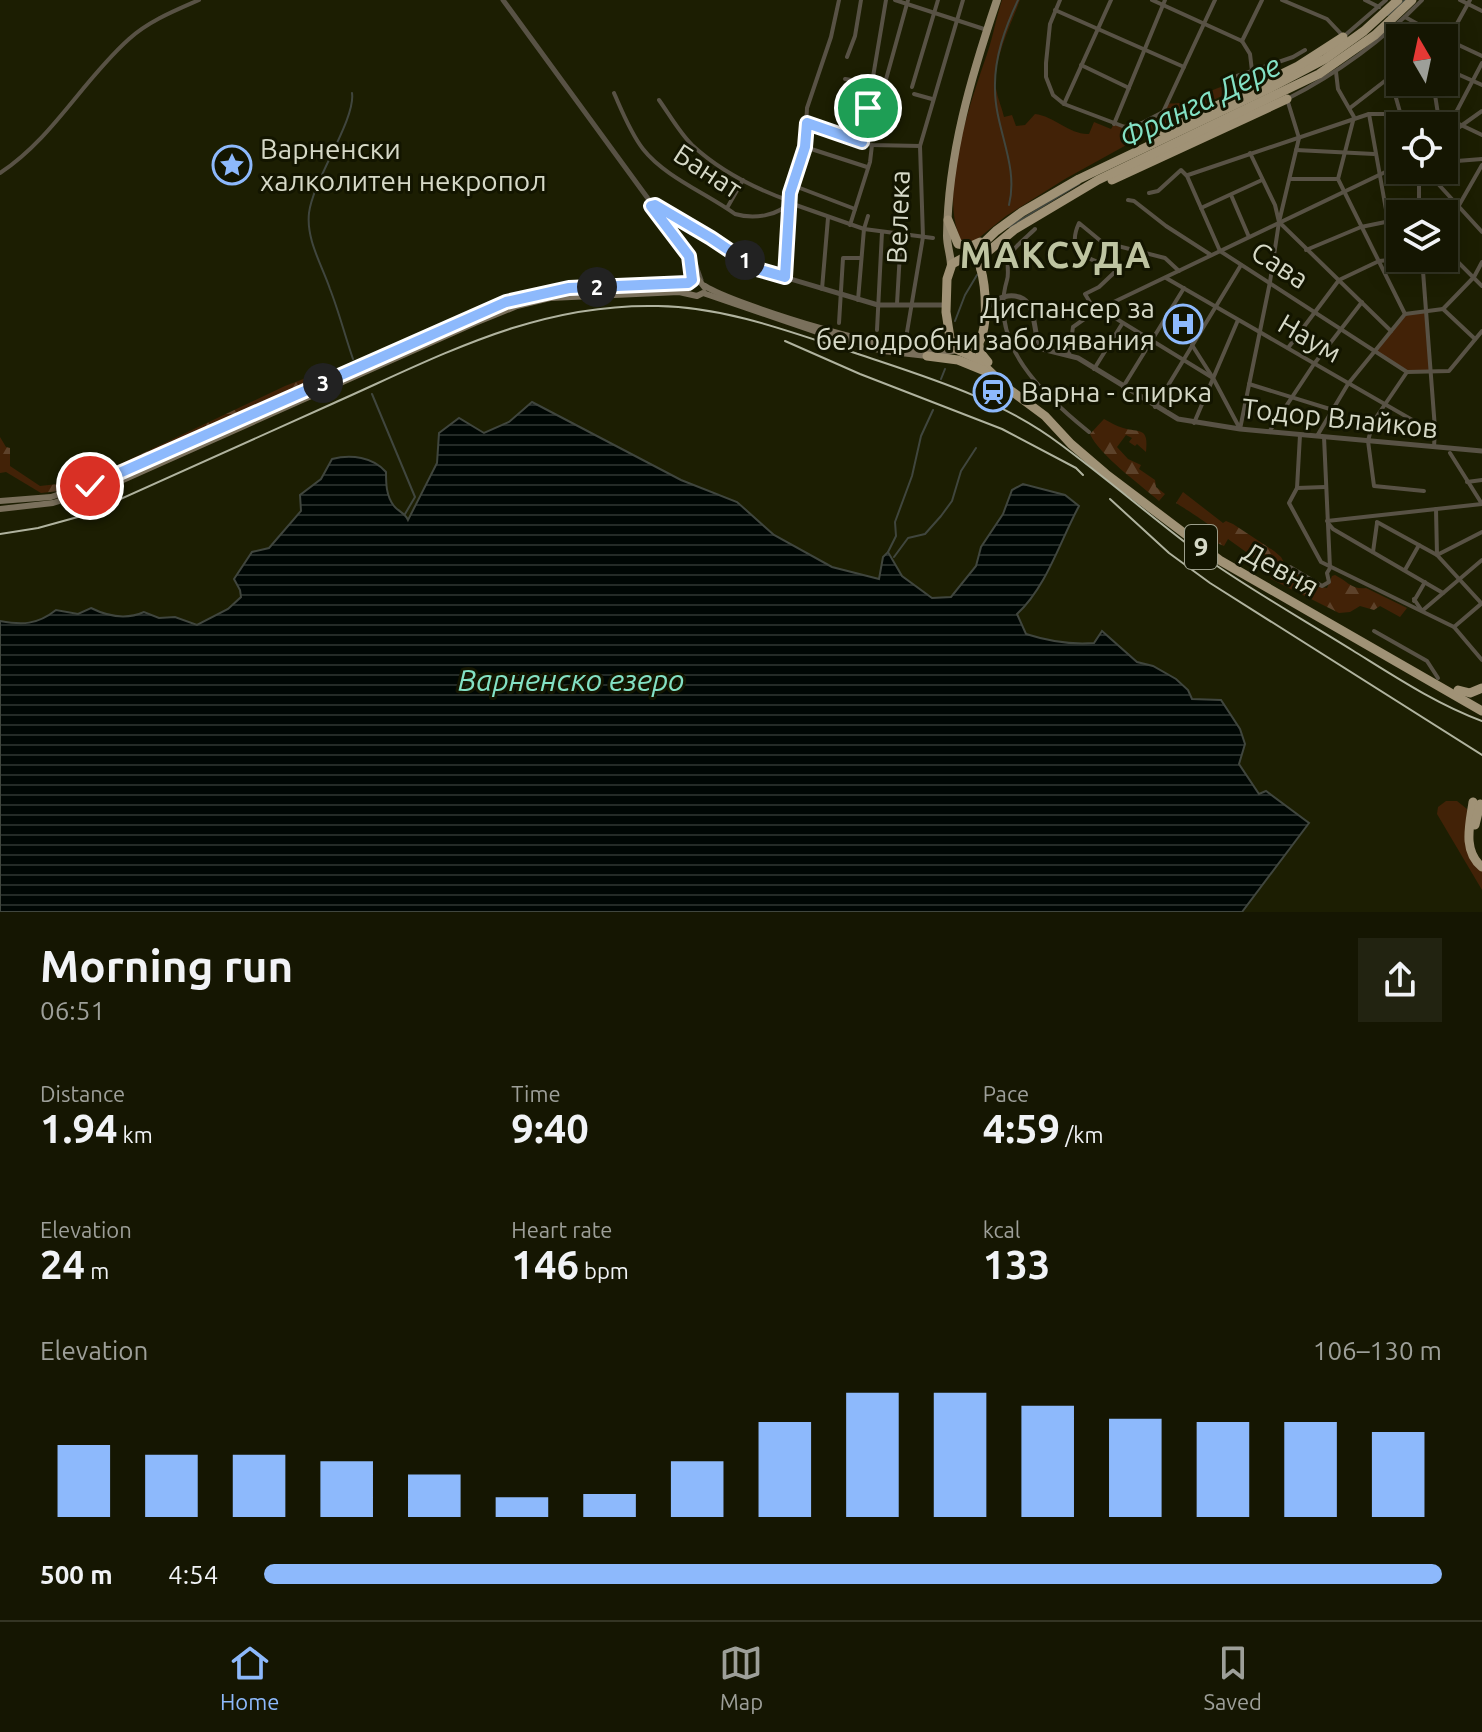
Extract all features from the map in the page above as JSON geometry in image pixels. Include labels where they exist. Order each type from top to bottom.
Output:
[{"type":"highway","points":[[1116,159],[1313,65],[1357,36],[1398,0]]},
{"type":"highway","points":[[961,351],[979,345],[984,314],[981,269],[985,254],[999,240],[1072,195],[1319,74],[1375,35],[1412,0]]},
{"type":"highway","points":[[948,220],[955,239],[963,246],[974,245],[1065,186],[1176,124],[1312,58],[1344,38]]},
{"type":"highway","points":[[1072,195],[1142,167],[1287,99]]},
{"type":"highway","points":[[951,266],[974,252],[993,233]]},
{"type":"highway","points":[[964,256],[974,259],[981,269]]},
{"type":"highway","name":"9","points":[[951,266],[946,305],[949,335],[961,351]]},
{"type":"highway","name":"Девня","points":[[979,345],[984,358],[1011,384],[1052,414],[1111,472],[1223,555],[1478,700]]},
{"type":"highway","name":"Девня","points":[[961,351],[977,359],[1045,416],[1106,474],[1221,561],[1478,700]]},
{"type":"highway","points":[[927,356],[968,363],[1001,382]]},
{"type":"highway","points":[[1476,803],[1474,847],[1482,864],[1474,859],[1469,846],[1476,803]]},
{"type":"highway","points":[[1474,830],[1482,818]]},
{"type":"main road","name":"9","points":[[951,266],[947,234],[961,116],[997,0]]},
{"type":"main road","points":[[947,234],[953,248],[964,256]]},
{"type":"main road","points":[[689,292],[690,282]]},
{"type":"main road","points":[[0,501],[51,497],[111,477],[516,299],[577,288],[667,286],[690,282],[869,347],[927,356],[961,351]]},
{"type":"main road","points":[[0,509],[53,503],[114,484],[517,306],[576,295],[689,292],[694,296],[703,287]]},
{"type":"main road","points":[[703,287],[823,329],[903,350],[937,350],[945,345],[949,335]]},
{"type":"street","points":[[0,173],[43,138],[130,38],[157,20],[199,0]]},
{"type":"street","points":[[503,0],[696,265],[703,287]]},
{"type":"street","points":[[785,277],[792,185],[805,147],[807,108],[831,37],[839,0]]},
{"type":"street","points":[[847,57],[855,36],[861,0]]},
{"type":"street","points":[[862,142],[886,0]]},
{"type":"street","points":[[895,0],[987,30]]},
{"type":"street","points":[[912,87],[938,0]]},
{"type":"street","name":"Велека","points":[[906,338],[923,237],[920,146],[963,0]]},
{"type":"street","points":[[1060,0],[1050,24],[1046,72],[1053,95],[1064,104],[1114,124],[1132,126],[1163,112],[1215,0]]},
{"type":"street","points":[[1064,104],[1111,0]]},
{"type":"street","points":[[1152,0],[1164,2],[1242,41],[1250,54],[1252,71]]},
{"type":"street","points":[[1242,41],[1262,0]]},
{"type":"street","points":[[1282,0],[1327,19],[1356,56]]},
{"type":"street","points":[[1365,0],[1379,7]]},
{"type":"street","points":[[1344,38],[1386,0]]},
{"type":"street","points":[[1240,429],[1279,222],[1299,138],[1287,99],[1336,72],[1422,0]]},
{"type":"street","points":[[1460,0],[1482,11]]},
{"type":"street","points":[[885,83],[907,2]]},
{"type":"street","points":[[1114,124],[1164,2]]},
{"type":"street","points":[[1455,24],[1469,2]]},
{"type":"street","points":[[1055,10],[1184,67]]},
{"type":"street","points":[[1405,17],[1412,23]]},
{"type":"street","points":[[1458,45],[1482,56]]},
{"type":"street","points":[[1237,76],[1305,50]]},
{"type":"street","points":[[1456,112],[1482,63]]},
{"type":"street","points":[[1081,65],[1129,88]]},
{"type":"street","points":[[1336,72],[1338,89],[1354,117],[1338,179],[1405,314]]},
{"type":"street","points":[[1458,74],[1482,85]]},
{"type":"street","points":[[845,79],[885,83],[893,90]]},
{"type":"street","points":[[1350,108],[1386,80]]},
{"type":"street","name":"Банат","points":[[614,93],[634,135],[648,155],[735,214],[753,217],[781,210],[790,202],[743,180],[691,143],[659,100]]},
{"type":"street","points":[[914,94],[932,99]]},
{"type":"street","points":[[1458,128],[1482,111]]},
{"type":"street","points":[[1149,193],[1158,191],[1181,170],[1187,176],[1354,117],[1386,113]]},
{"type":"street","points":[[1369,114],[1386,211]]},
{"type":"street","points":[[807,123],[872,145],[920,146]]},
{"type":"street","points":[[1458,123],[1482,135]]},
{"type":"street","points":[[850,225],[872,145]]},
{"type":"street","points":[[805,147],[868,168]]},
{"type":"street","points":[[1296,150],[1374,154]]},
{"type":"street","points":[[1250,153],[1279,222],[1391,331]]},
{"type":"street","points":[[1458,162],[1482,162],[1458,207],[1482,232]]},
{"type":"street","points":[[984,294],[1000,298],[1018,297],[1029,303],[1037,342],[1049,353],[1069,355],[1073,327],[1097,310],[1386,172]]},
{"type":"street","name":"Сава","points":[[1187,176],[1220,251],[1407,372]]},
{"type":"street","points":[[1475,177],[1482,181]]},
{"type":"street","points":[[1290,179],[1338,179]]},
{"type":"street","points":[[727,208],[743,180]]},
{"type":"street","points":[[1201,208],[1262,180]]},
{"type":"street","points":[[1440,184],[1453,200]]},
{"type":"street","points":[[792,185],[855,209]]},
{"type":"street","points":[[1231,194],[1249,237]]},
{"type":"street","points":[[1128,200],[1134,201],[1211,255]]},
{"type":"street","points":[[790,202],[864,229],[933,238]]},
{"type":"street","points":[[651,206],[655,205],[711,238],[757,269],[878,305],[946,305]]},
{"type":"street","points":[[858,300],[864,229],[868,216]]},
{"type":"street","points":[[822,289],[828,218]]},
{"type":"street","points":[[1306,250],[1361,227],[1386,221]]},
{"type":"street","points":[[1179,271],[1165,258],[1102,242],[1079,223],[1075,243],[1081,254],[1094,262],[1118,269],[1099,287],[1085,294],[1087,301],[1097,310],[1213,378]]},
{"type":"street","points":[[984,314],[1000,298],[1013,251],[1035,229]]},
{"type":"street","points":[[877,330],[882,232]]},
{"type":"street","points":[[897,305],[901,235]]},
{"type":"street","points":[[689,256],[690,282]]},
{"type":"street","points":[[839,323],[843,258],[861,258]]},
{"type":"street","points":[[1287,348],[1339,280],[1386,260]]},
{"type":"street","points":[[1458,262],[1482,286]]},
{"type":"street","points":[[1316,436],[1348,384],[1405,314],[1443,309],[1474,277],[1482,262]]},
{"type":"street","points":[[1155,407],[1241,264]]},
{"type":"street","points":[[1423,272],[1434,448]]},
{"type":"street","name":"Наум","points":[[1166,278],[1383,404],[1428,429],[1435,429]]},
{"type":"street","points":[[1123,387],[1184,288]]},
{"type":"street","points":[[1000,298],[1013,351],[1030,377],[1089,432]]},
{"type":"street","points":[[1269,432],[1314,364],[1362,302]]},
{"type":"street","points":[[1443,309],[1475,339]]},
{"type":"street","points":[[1194,423],[1238,320]]},
{"type":"street","points":[[1094,369],[1122,324]]},
{"type":"street","points":[[1424,491],[1374,486],[1368,441],[1373,422],[1407,372],[1449,371],[1482,331]]},
{"type":"street","points":[[1192,345],[1240,429]]},
{"type":"street","name":"Тодор Влайков","points":[[1069,355],[1155,407],[1194,423],[1482,451]]},
{"type":"street","points":[[1249,384],[1333,410]]},
{"type":"street","points":[[1300,435],[1297,488],[1289,503],[1321,562],[1454,627],[1482,660]]},
{"type":"street","points":[[1290,567],[1324,586],[1329,582],[1324,437]]},
{"type":"street","points":[[1327,521],[1482,504],[1450,453]]},
{"type":"street","points":[[1467,482],[1482,480]]},
{"type":"street","points":[[1297,488],[1325,487]]},
{"type":"street","points":[[1436,509],[1437,555]]},
{"type":"street","points":[[1373,552],[1376,515]]},
{"type":"street","points":[[1327,521],[1333,529],[1443,593]]},
{"type":"street","points":[[1377,522],[1437,555],[1482,604],[1454,627]]},
{"type":"street","points":[[1437,555],[1482,532]]},
{"type":"street","points":[[1405,570],[1419,545]]},
{"type":"street","points":[[1422,611],[1482,560]]},
{"type":"street","points":[[1412,606],[1425,582]]},
{"type":"street","points":[[1414,599],[1422,611]]},
{"type":"street","points":[[1374,631],[1427,661],[1438,678]]},
{"type":"green space","points":[[1002,0],[1020,0],[1002,45],[996,70],[1004,117],[1012,115],[1016,126],[1025,125],[1035,114],[1075,132],[1089,134],[1094,122],[1111,129],[1114,124],[1151,119],[1167,103],[1182,103],[1225,86],[1228,93],[1065,179],[1006,216],[975,241],[962,242],[955,223],[953,200],[959,148]]},
{"type":"green space","points":[[1425,312],[1430,372],[1410,373],[1375,351],[1405,314]]},
{"type":"green space","points":[[314,375],[319,380],[102,477],[59,491],[41,493],[6,472],[0,473],[0,437],[10,448],[10,466],[40,486],[76,482]]},
{"type":"green space","points":[[1104,419],[1144,434],[1146,452],[1129,442],[1132,438],[1126,435],[1117,447],[1155,480],[1156,487],[1165,494],[1159,501],[1095,442],[1090,434]]},
{"type":"green space","points":[[1183,492],[1223,523],[1233,524],[1274,551],[1287,568],[1317,586],[1327,588],[1335,575],[1353,586],[1366,588],[1407,608],[1400,617],[1380,606],[1374,610],[1360,606],[1350,612],[1339,613],[1271,579],[1267,567],[1228,539],[1224,546],[1217,543],[1215,530],[1176,503]]},
{"type":"green space","points":[[1446,801],[1457,801],[1467,809],[1466,837],[1482,870],[1482,890],[1437,814],[1438,807]]},
{"type":"water","name":"Варненско езеро","points":[[532,402],[681,480],[737,502],[774,535],[832,567],[879,579],[883,557],[888,552],[902,576],[932,598],[951,597],[976,566],[981,547],[1003,514],[1012,490],[1023,484],[1065,495],[1079,506],[1045,577],[1017,614],[1026,634],[1059,642],[1094,643],[1102,631],[1137,662],[1153,666],[1176,679],[1188,690],[1192,699],[1221,700],[1240,729],[1245,744],[1239,764],[1259,794],[1266,791],[1309,823],[1242,912],[0,912],[0,621],[29,623],[56,610],[78,614],[91,608],[118,616],[144,612],[159,618],[175,617],[197,625],[228,609],[241,597],[234,579],[252,552],[269,548],[301,511],[300,495],[321,479],[332,459],[361,458],[381,467],[386,472],[391,502],[408,520],[437,463],[439,433],[459,418],[484,433],[509,422]]},
{"type":"waterway","points":[[1009,205],[1011,176],[996,104],[995,77],[1001,43],[1018,0]]},
{"type":"waterway","name":"Франга Дере","points":[[1388,15],[1405,0]]},
{"type":"waterway","points":[[352,93],[348,118],[312,199],[309,223],[312,243],[353,359]]},
{"type":"waterway","name":"Франга Дере","points":[[1009,227],[1079,184]]},
{"type":"waterway","name":"Франга Дере","points":[[955,321],[977,275]]},
{"type":"waterway","name":"Франга Дере","points":[[941,379],[945,369]]},
{"type":"waterway","points":[[372,394],[415,497],[405,514]]},
{"type":"waterway","name":"Франга Дере","points":[[888,552],[896,536],[895,522],[912,476],[921,436],[933,410]]},
{"type":"waterway","points":[[894,557],[908,538],[925,534],[941,516],[952,501],[961,471],[976,448]]},
{"type":"railway","points":[[0,534],[38,528],[85,515],[491,335],[571,313],[613,307],[683,307],[758,322],[807,337],[987,401],[1060,444],[1188,545],[1243,583],[1416,689],[1482,721]]},
{"type":"railway","points":[[785,341],[1002,429],[1076,468],[1083,475]]},
{"type":"railway","points":[[1110,499],[1169,553],[1210,583],[1482,755]]},
{"type":"place","name":"Варненски халколитен некропол","points":[[232,165]]},
{"type":"place","name":"Диспансер за белодробни заболявания","points":[[1183,324]]},
{"type":"place","name":"Варна - спирка","points":[[993,392]]},
{"type":"district","name":"МАКСУДА","points":[[1056,255]]},
{"type":"route","points":[[90,486],[506,302],[569,288],[680,286],[688,283],[692,280],[689,256],[651,206],[655,205],[711,238],[757,269],[785,277],[790,193],[805,147],[807,123],[862,142],[868,108]]}]
